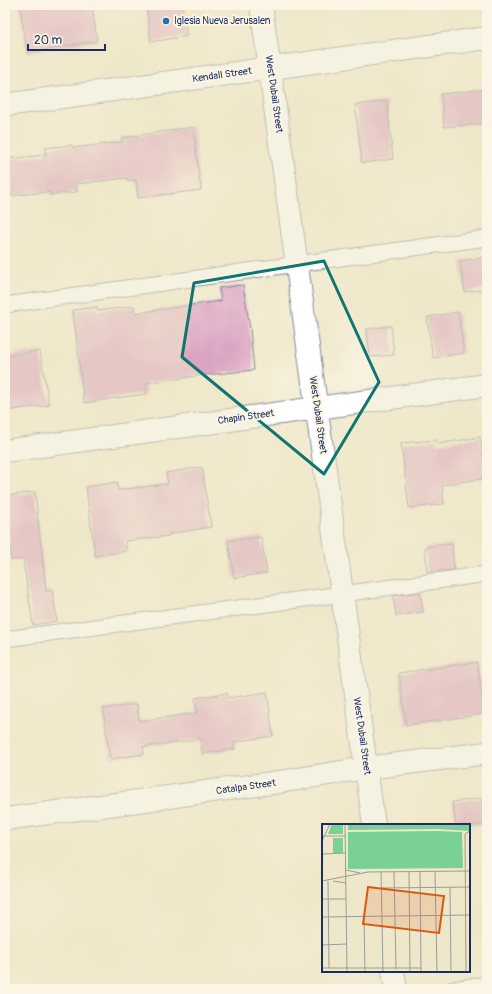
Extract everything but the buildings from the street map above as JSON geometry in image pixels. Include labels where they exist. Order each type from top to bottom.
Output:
[{"type":"street","name":"West Dubail Street","points":[[261,5],[374,824]]},
{"type":"street","name":"Kendall Street","points":[[5,105],[487,38]]},
{"type":"street","name":"Chapin Street","points":[[5,451],[487,385]]},
{"type":"street","name":"Catalpa Street","points":[[5,819],[280,782],[366,768],[487,753]]},
{"type":"street","points":[[393,972],[396,989]]},
{"type":"lane","points":[[5,305],[487,238]]},
{"type":"lane","points":[[5,639],[487,574]]},
{"type":"lane","points":[[453,989],[487,984]]},
{"type":"highlighted area","points":[[324,261],[379,382],[324,474],[182,357],[194,283]]},
{"type":"place","name":"Iglesia Nueva Jerusalen","points":[[166,21]]}]
